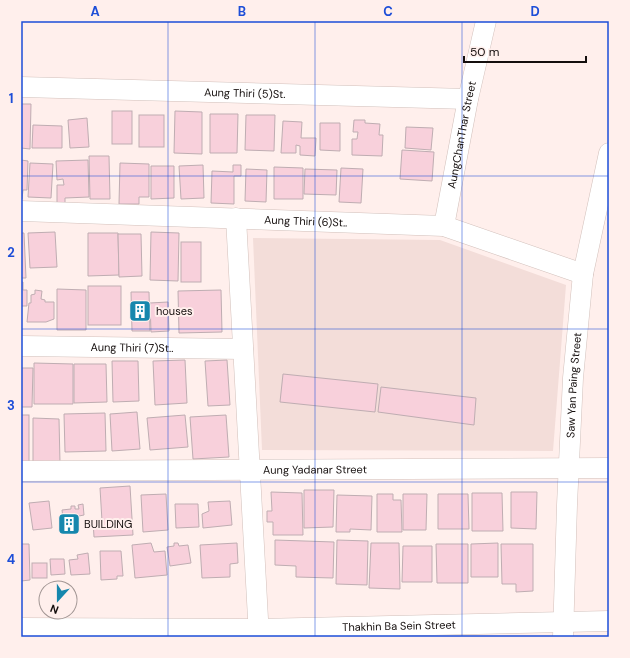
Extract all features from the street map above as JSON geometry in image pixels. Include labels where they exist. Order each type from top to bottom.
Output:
[{"type":"street","name":"AungChanThar Street","points":[[444,226],[468,100],[486,21]]},
{"type":"street","name":"Aung Thiri (5)St.","points":[[21,87],[468,100]]},
{"type":"street","name":"Saw Yan Paing Street","points":[[563,629],[573,378],[583,274],[609,153]]},
{"type":"street","name":"Aung Thiri (6)St..","points":[[21,211],[444,226],[583,274]]},
{"type":"street","points":[[236,218],[259,633]]},
{"type":"street","name":"Aung Thiri (7)St..","points":[[21,346],[243,349]]},
{"type":"street","name":"Aung Yadanar Street","points":[[21,471],[609,468]]},
{"type":"street","name":"Thakhin Ba Sein Street","points":[[21,628],[259,633],[563,629],[609,621]]},
{"type":"shaded area","points":[[253,238],[440,240],[566,285],[553,451],[262,450]]},
{"type":"building","points":[[21,104],[31,104],[30,149],[21,148]]},
{"type":"building","points":[[112,111],[132,111],[132,144],[112,144]]},
{"type":"building","points":[[175,111],[202,112],[202,154],[174,153]]},
{"type":"building","points":[[210,114],[238,114],[237,153],[210,153]]},
{"type":"building","points":[[139,115],[164,115],[164,147],[139,147]]},
{"type":"building","points":[[246,115],[275,115],[274,151],[245,150]]},
{"type":"building","points":[[87,118],[89,147],[70,148],[68,120]]},
{"type":"building","points":[[354,120],[365,120],[365,123],[380,124],[379,135],[383,135],[382,156],[352,155],[352,139],[357,139],[358,132],[353,132]]},
{"type":"building","points":[[283,121],[302,122],[301,138],[316,138],[315,156],[300,155],[300,146],[296,145],[296,153],[281,153]]},
{"type":"building","points":[[320,123],[340,123],[340,151],[320,150]]},
{"type":"building","points":[[33,125],[62,126],[62,148],[32,148]]},
{"type":"building","points":[[406,127],[433,128],[431,150],[405,148]]},
{"type":"building","points":[[402,150],[434,152],[432,181],[400,179]]},
{"type":"building","points":[[89,156],[109,156],[110,199],[90,199]]},
{"type":"building","points":[[21,160],[28,161],[27,190],[23,190],[22,199],[21,199]]},
{"type":"building","points":[[88,160],[89,197],[65,198],[65,204],[57,204],[57,185],[64,185],[63,179],[57,180],[56,161]]},
{"type":"building","points":[[30,163],[53,164],[51,198],[28,197]]},
{"type":"building","points":[[120,163],[149,164],[149,197],[139,197],[139,204],[119,204]]},
{"type":"building","points":[[203,165],[204,198],[181,199],[179,166]]},
{"type":"building","points":[[233,165],[241,165],[241,176],[234,176],[234,204],[211,203],[212,171],[233,172]]},
{"type":"building","points":[[151,166],[174,166],[174,198],[151,199]]},
{"type":"building","points":[[274,167],[303,168],[303,199],[274,199]]},
{"type":"building","points":[[341,168],[363,169],[361,203],[339,202]]},
{"type":"building","points":[[246,169],[267,170],[266,202],[245,201]]},
{"type":"building","points":[[305,169],[337,170],[336,195],[304,194]]},
{"type":"building","points":[[55,232],[57,267],[30,268],[28,233]]},
{"type":"building","points":[[151,232],[179,233],[178,281],[150,280]]},
{"type":"building","points":[[21,233],[24,233],[26,278],[21,278]]},
{"type":"building","points":[[88,233],[118,233],[119,275],[88,276]]},
{"type":"building","points":[[118,234],[141,234],[142,276],[119,277]]},
{"type":"building","points":[[181,242],[201,242],[201,282],[181,282]]},
{"type":"building","points":[[21,282],[23,282],[23,290],[27,290],[27,306],[21,306]]},
{"type":"building","points":[[88,286],[121,286],[121,325],[88,325]]},
{"type":"building","points":[[57,289],[86,290],[86,330],[57,330]]},
{"type":"building","points":[[35,290],[42,291],[41,299],[45,300],[45,302],[54,302],[54,319],[46,322],[27,322],[31,295],[35,294]]},
{"type":"building","points":[[221,290],[222,332],[179,333],[178,291]]},
{"type":"building","name":"houses","points":[[131,292],[149,292],[150,331],[132,331]]},
{"type":"building","points":[[168,302],[169,331],[151,332],[150,303]]},
{"type":"building","points":[[185,360],[187,403],[155,405],[153,361]]},
{"type":"building","points":[[227,360],[230,405],[208,406],[205,361]]},
{"type":"building","points":[[112,361],[138,361],[139,401],[113,402]]},
{"type":"building","points":[[34,363],[73,364],[73,404],[34,404]]},
{"type":"building","points":[[74,364],[106,364],[107,402],[74,403]]},
{"type":"building","points":[[21,368],[33,368],[32,407],[21,407]]},
{"type":"building","points":[[283,374],[378,384],[375,412],[280,402]]},
{"type":"building","points":[[381,387],[476,398],[474,425],[378,412]]},
{"type":"building","points":[[137,412],[140,449],[112,451],[110,414]]},
{"type":"building","points":[[105,413],[106,451],[65,452],[64,414]]},
{"type":"building","points":[[21,415],[29,415],[29,462],[21,462]]},
{"type":"building","points":[[185,415],[188,447],[150,450],[147,418]]},
{"type":"building","points":[[226,415],[229,457],[193,459],[190,417]]},
{"type":"building","points":[[33,418],[59,419],[60,463],[33,463]]},
{"type":"building","points":[[130,486],[133,535],[94,537],[93,521],[102,521],[100,488]]},
{"type":"building","points":[[304,490],[334,490],[333,527],[304,528]]},
{"type":"building","points":[[271,492],[302,493],[303,535],[273,535],[273,522],[267,522],[267,511],[272,511]]},
{"type":"building","points":[[511,492],[537,492],[536,529],[511,528]]},
{"type":"building","points":[[472,493],[502,493],[503,531],[472,531]]},
{"type":"building","points":[[166,494],[168,530],[143,532],[141,495]]},
{"type":"building","points":[[377,494],[393,494],[393,500],[401,500],[402,532],[377,532]]},
{"type":"building","points":[[403,494],[427,494],[426,530],[403,530]]},
{"type":"building","points":[[438,494],[468,494],[469,529],[438,529]]},
{"type":"building","points":[[337,495],[372,496],[371,530],[350,529],[350,532],[336,532]]},
{"type":"building","points":[[49,501],[52,528],[33,530],[29,503]]},
{"type":"building","points":[[230,501],[232,525],[203,528],[202,514],[209,511],[208,502]]},
{"type":"building","name":"BUILDING","points":[[83,504],[84,515],[74,517],[76,532],[65,534],[62,510],[71,509],[71,506],[75,506],[75,509],[79,509],[78,505]]},
{"type":"building","points":[[175,504],[198,504],[199,527],[176,528]]},
{"type":"building","points":[[275,540],[334,542],[333,578],[296,577],[296,566],[275,565]]},
{"type":"building","points":[[337,540],[368,541],[367,585],[336,584]]},
{"type":"building","points":[[151,543],[154,552],[165,551],[167,575],[135,578],[132,545]]},
{"type":"building","points":[[174,543],[178,543],[179,546],[188,545],[191,563],[170,566],[167,547],[174,546]]},
{"type":"building","points":[[237,543],[238,563],[230,564],[230,577],[202,578],[200,545]]},
{"type":"building","points":[[371,543],[399,543],[400,589],[369,588]]},
{"type":"building","points":[[498,543],[498,577],[471,577],[471,544]]},
{"type":"building","points":[[21,544],[29,544],[30,580],[21,581]]},
{"type":"building","points":[[436,544],[468,544],[468,583],[437,583]]},
{"type":"building","points":[[501,544],[533,544],[533,591],[516,592],[516,584],[502,584]]},
{"type":"building","points":[[403,546],[432,546],[432,582],[402,582]]},
{"type":"building","points":[[100,551],[121,551],[123,576],[117,576],[117,579],[101,580]]},
{"type":"building","name":"BUILDING","points":[[88,553],[90,574],[71,575],[69,560],[78,559],[77,555]]},
{"type":"building","points":[[50,559],[64,559],[65,574],[51,575]]},
{"type":"building","points":[[32,563],[47,563],[47,578],[32,578]]},
{"type":"place","name":"houses","points":[[140,311]]},
{"type":"place","name":"BUILDING","points":[[69,524]]}]
